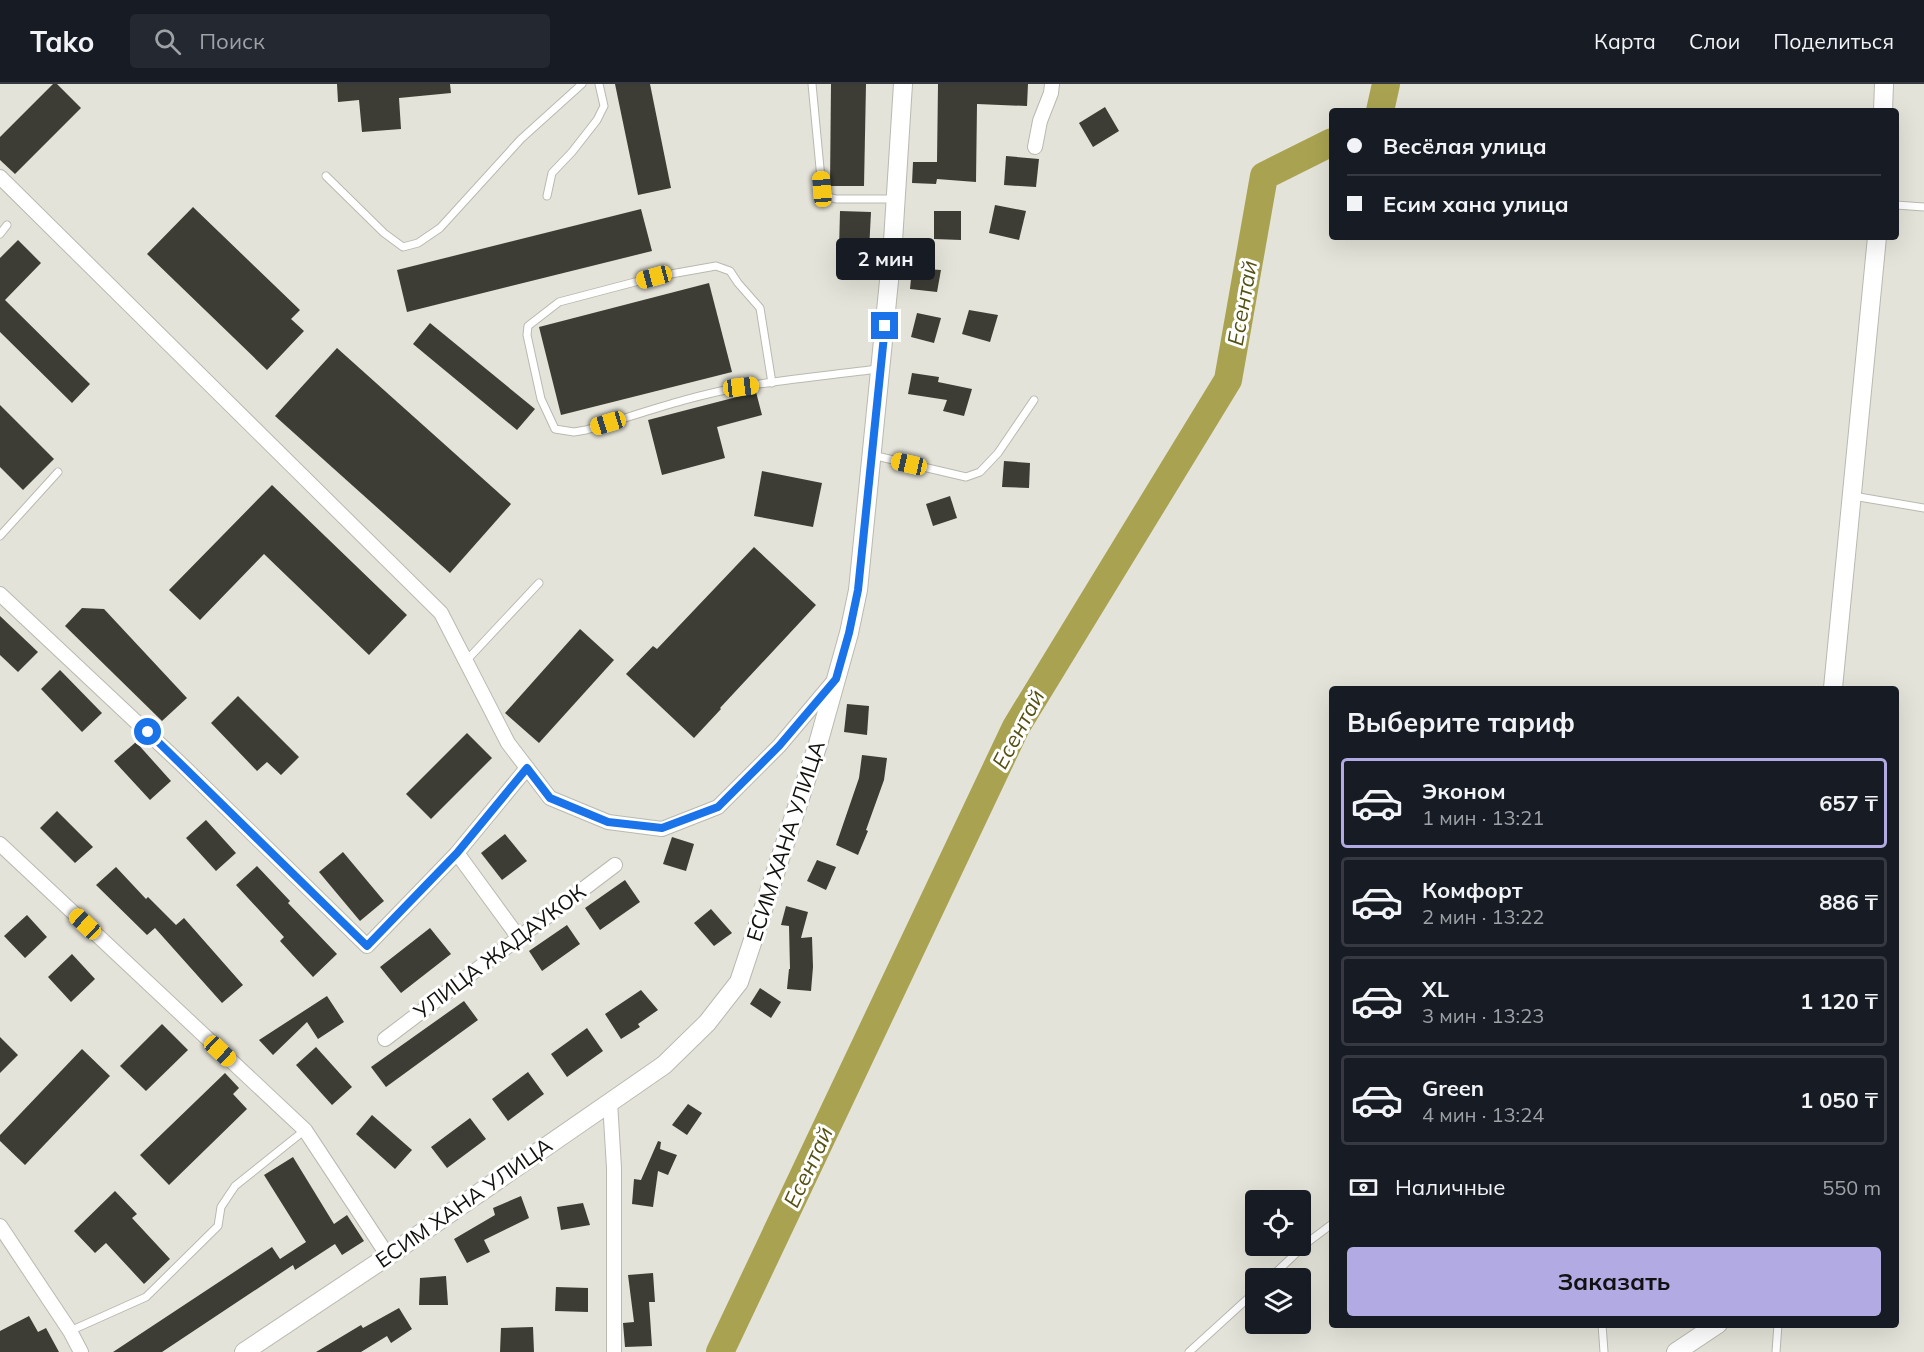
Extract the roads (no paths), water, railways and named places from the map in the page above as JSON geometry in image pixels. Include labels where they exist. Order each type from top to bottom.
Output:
[{"type":"street","name":"ЕСИМ ХАНА УЛИЦА","points":[[244,1352],[388,1256],[664,1065],[707,1023],[739,982],[818,744],[849,633],[858,590],[896,199],[903,84]]},
{"type":"street","points":[[1035,147],[1040,121],[1051,93],[1052,84]]},
{"type":"street","points":[[1883,108],[1884,84]]},
{"type":"street","points":[[0,177],[441,613],[508,743],[550,798],[608,822],[662,828],[718,807],[779,746],[836,679]]},
{"type":"street","points":[[1833,686],[1877,240]]},
{"type":"street","points":[[0,594],[180,763],[367,946],[457,853],[527,768]]},
{"type":"street","points":[[0,844],[305,1130],[388,1256]]},
{"type":"street","points":[[457,853],[519,938]]},
{"type":"street","name":"УЛИЦА ЖАДАУКОК","points":[[385,1039],[615,865]]},
{"type":"street","points":[[610,1102],[614,1168],[614,1352]]},
{"type":"street","points":[[0,1226],[70,1330],[81,1352]]},
{"type":"street","points":[[1676,1352],[1712,1328]]},
{"type":"lane","points":[[326,176],[384,233],[403,247],[418,243],[440,228],[521,139],[582,84]]},
{"type":"lane","points":[[547,196],[552,173],[572,152],[604,106],[599,84]]},
{"type":"lane","points":[[812,84],[822,189],[826,196],[896,199]]},
{"type":"lane","points":[[1899,205],[1924,207]]},
{"type":"lane","points":[[0,234],[7,225]]},
{"type":"lane","points":[[772,383],[760,308],[730,271],[716,266],[654,277],[559,302],[528,326],[527,335],[541,399],[555,429],[574,432],[741,387],[772,383],[880,368]]},
{"type":"lane","points":[[872,455],[966,477],[980,472],[998,453],[1034,400]]},
{"type":"lane","points":[[0,536],[58,472]]},
{"type":"lane","points":[[1853,496],[1924,508]]},
{"type":"lane","points":[[466,661],[539,583]]},
{"type":"lane","points":[[70,1330],[146,1297],[218,1226],[221,1207],[235,1186],[305,1130]]},
{"type":"lane","points":[[1281,1268],[1329,1226]]},
{"type":"lane","points":[[1189,1352],[1245,1301]]},
{"type":"lane","points":[[1602,1328],[1604,1352]]},
{"type":"lane","points":[[1776,1352],[1778,1328]]},
{"type":"waterway","name":"Есентай","points":[[1381,108],[1386,84]]},
{"type":"waterway","name":"Есентай","points":[[720,1352],[1016,727],[1228,380],[1264,176],[1329,144]]}]
